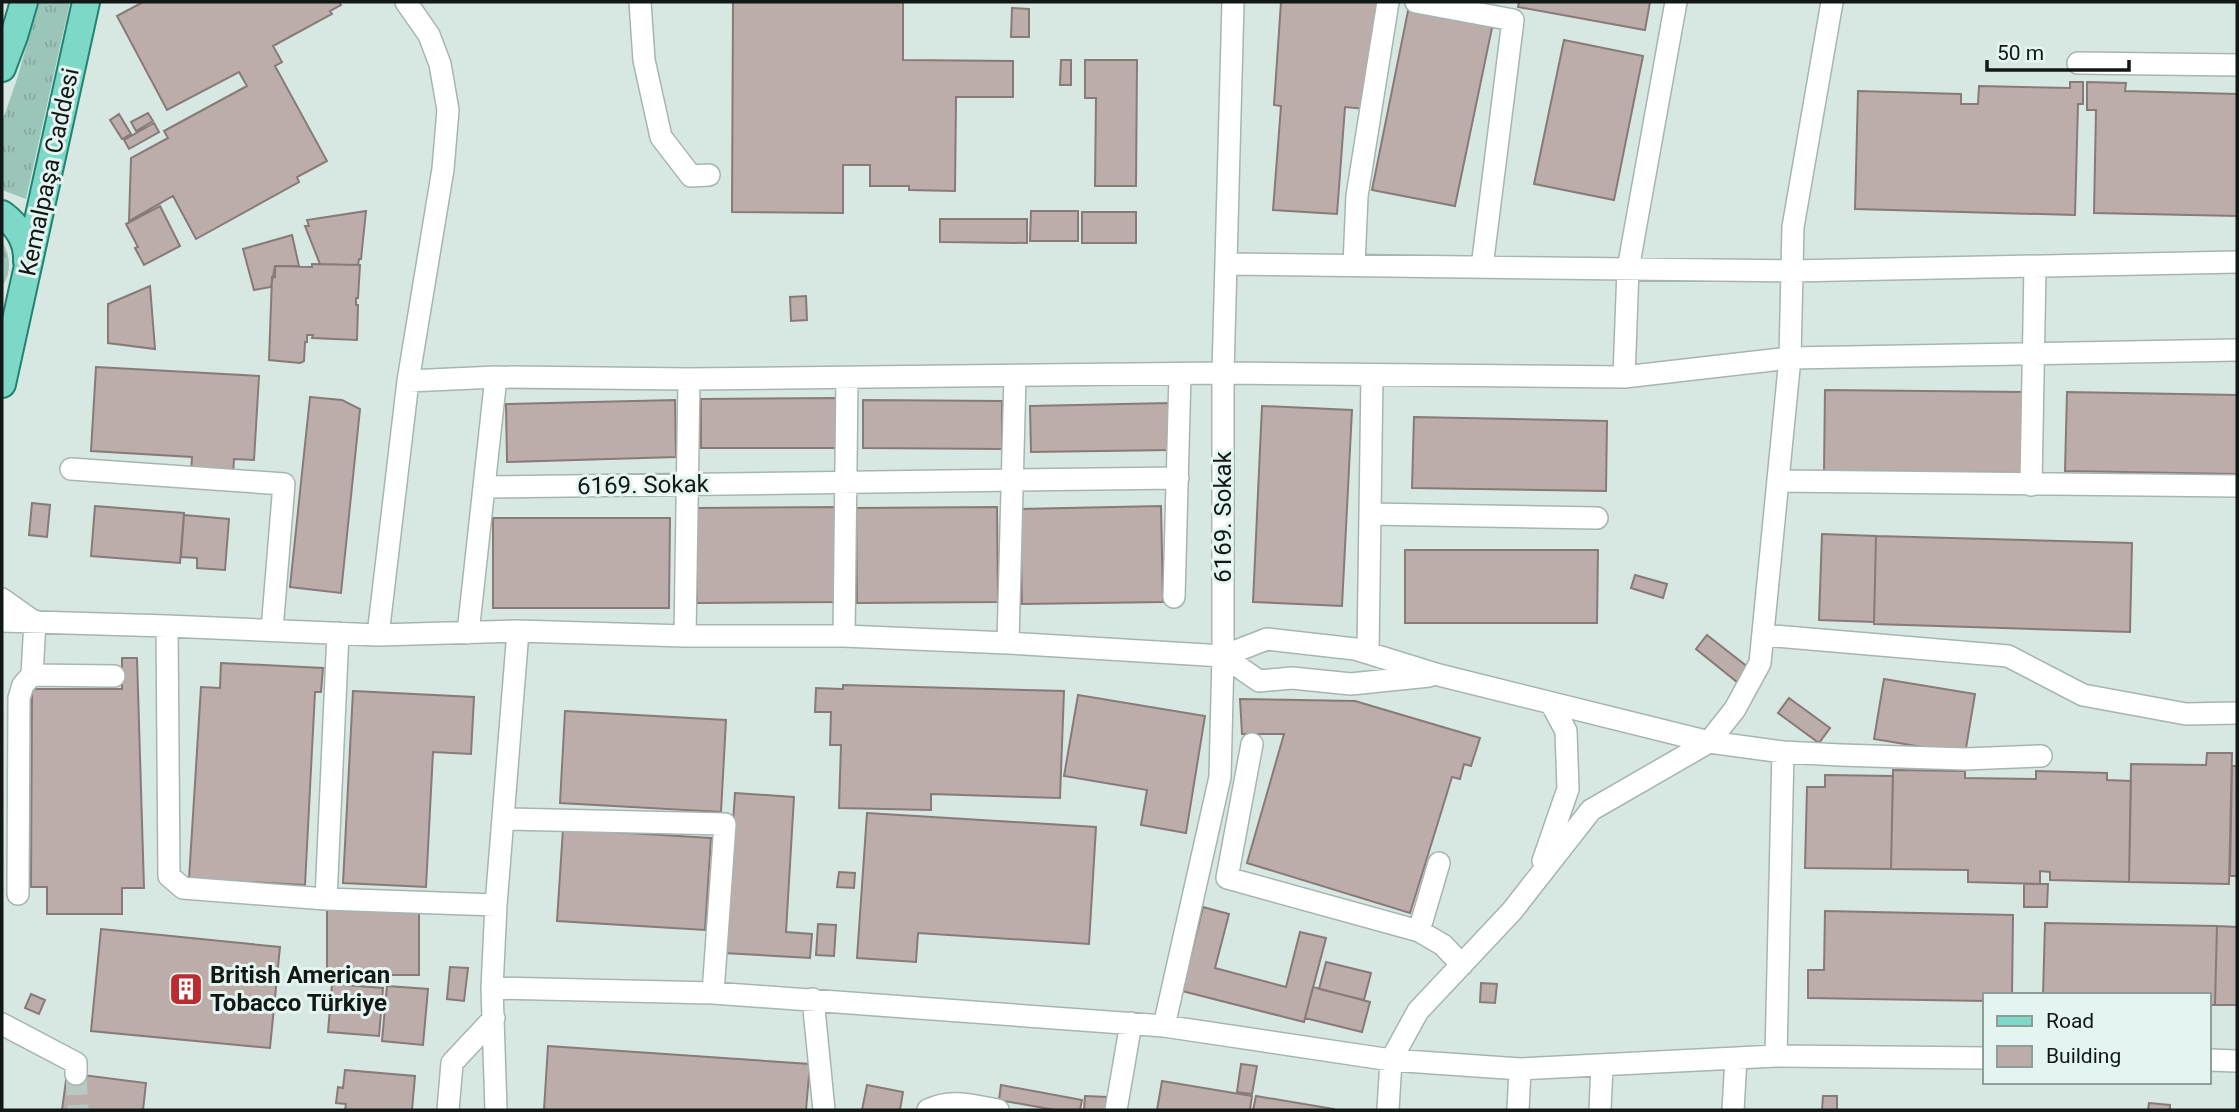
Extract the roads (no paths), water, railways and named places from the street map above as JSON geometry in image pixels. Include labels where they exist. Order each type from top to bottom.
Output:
[{"type":"main road","points":[[2,68],[24,2]]},
{"type":"main road","name":"Kemalpaşa Caddesi","points":[[4,374],[86,2]]},
{"type":"main road","points":[[2,214],[12,222],[22,237],[28,254],[27,272],[21,289],[2,310]]},
{"type":"street","points":[[378,635],[408,381],[443,169],[448,110],[440,64],[429,35],[407,2]]},
{"type":"street","points":[[640,2],[644,60],[661,137],[691,176],[709,175]]},
{"type":"street","name":"6169. Sokak","points":[[1164,1026],[1220,777],[1223,656],[1223,373],[1233,2]]},
{"type":"street","points":[[1354,265],[1357,196],[1388,2]]},
{"type":"street","points":[[1416,2],[1513,20],[1482,267]]},
{"type":"street","points":[[1624,377],[1628,269],[1676,2]]},
{"type":"street","points":[[1388,1110],[1391,1060],[1418,1011],[1512,911],[1591,810],[1709,742],[1735,709],[1760,663],[1790,358],[1793,227],[1832,2]]},
{"type":"street","points":[[2078,63],[2237,65]]},
{"type":"street","points":[[1226,264],[1792,271],[2237,262]]},
{"type":"street","points":[[2031,485],[2035,267]]},
{"type":"street","points":[[408,381],[496,377],[689,379],[1223,373],[1624,377],[1790,358],[2237,350]]},
{"type":"street","name":"6169. Sokak","points":[[1174,597],[1180,374]]},
{"type":"street","points":[[1368,653],[1372,374]]},
{"type":"street","points":[[1008,643],[1015,376]]},
{"type":"street","points":[[468,633],[496,377]]},
{"type":"street","points":[[844,636],[848,378]]},
{"type":"street","points":[[685,636],[689,379]]},
{"type":"street","points":[[71,469],[285,484],[272,630]]},
{"type":"street","name":"6169. Sokak","points":[[485,487],[1178,478]]},
{"type":"street","points":[[1778,481],[2237,486]]},
{"type":"street","points":[[1370,514],[1597,518]]},
{"type":"street","points":[[2,599],[34,621]]},
{"type":"street","points":[[2,621],[378,635],[518,631],[685,636],[844,636],[1223,656],[1267,639],[1355,649],[1439,675],[1709,742],[1783,752],[1965,759],[2040,756]]},
{"type":"street","points":[[2,633],[34,621]]},
{"type":"street","points":[[19,894],[19,698],[23,685],[32,675],[34,621]]},
{"type":"street","points":[[167,626],[169,876],[183,888],[326,898],[496,905]]},
{"type":"street","points":[[496,1110],[492,988],[518,631]]},
{"type":"street","points":[[326,898],[338,633]]},
{"type":"street","points":[[1763,635],[2008,656],[2083,695],[2186,713],[2237,713]]},
{"type":"street","points":[[1223,656],[1259,681],[1292,678],[1351,684],[1439,675]]},
{"type":"street","points":[[32,675],[114,676]]},
{"type":"street","points":[[1537,878],[1568,789],[1566,731],[1551,703]]},
{"type":"street","points":[[1252,744],[1227,878],[1419,931],[1443,945],[1462,965]]},
{"type":"street","points":[[1776,1056],[1783,752]]},
{"type":"street","points":[[503,819],[725,824],[713,993]]},
{"type":"street","points":[[1419,931],[1438,863]]},
{"type":"street","points":[[492,988],[713,993],[1131,1023],[1391,1060],[1520,1069],[1776,1056],[1983,1058]]},
{"type":"street","points":[[813,999],[824,1110]]},
{"type":"street","points":[[448,1110],[452,1063],[494,1018]]},
{"type":"street","points":[[1116,1110],[1131,1023]]},
{"type":"street","points":[[2,1024],[76,1063],[76,1074]]},
{"type":"street","points":[[1733,1110],[1736,1058]]},
{"type":"street","points":[[2211,1060],[2237,1060]]},
{"type":"street","points":[[1600,1110],[1602,1066]]},
{"type":"street","points":[[1518,1110],[1520,1069]]},
{"type":"street","points":[[928,1110],[958,1103],[998,1110]]},
{"type":"tunnel","points":[[76,1074],[78,1110]]},
{"type":"place","name":"British American Tobacco Türkiye","points":[[186,989]]}]
